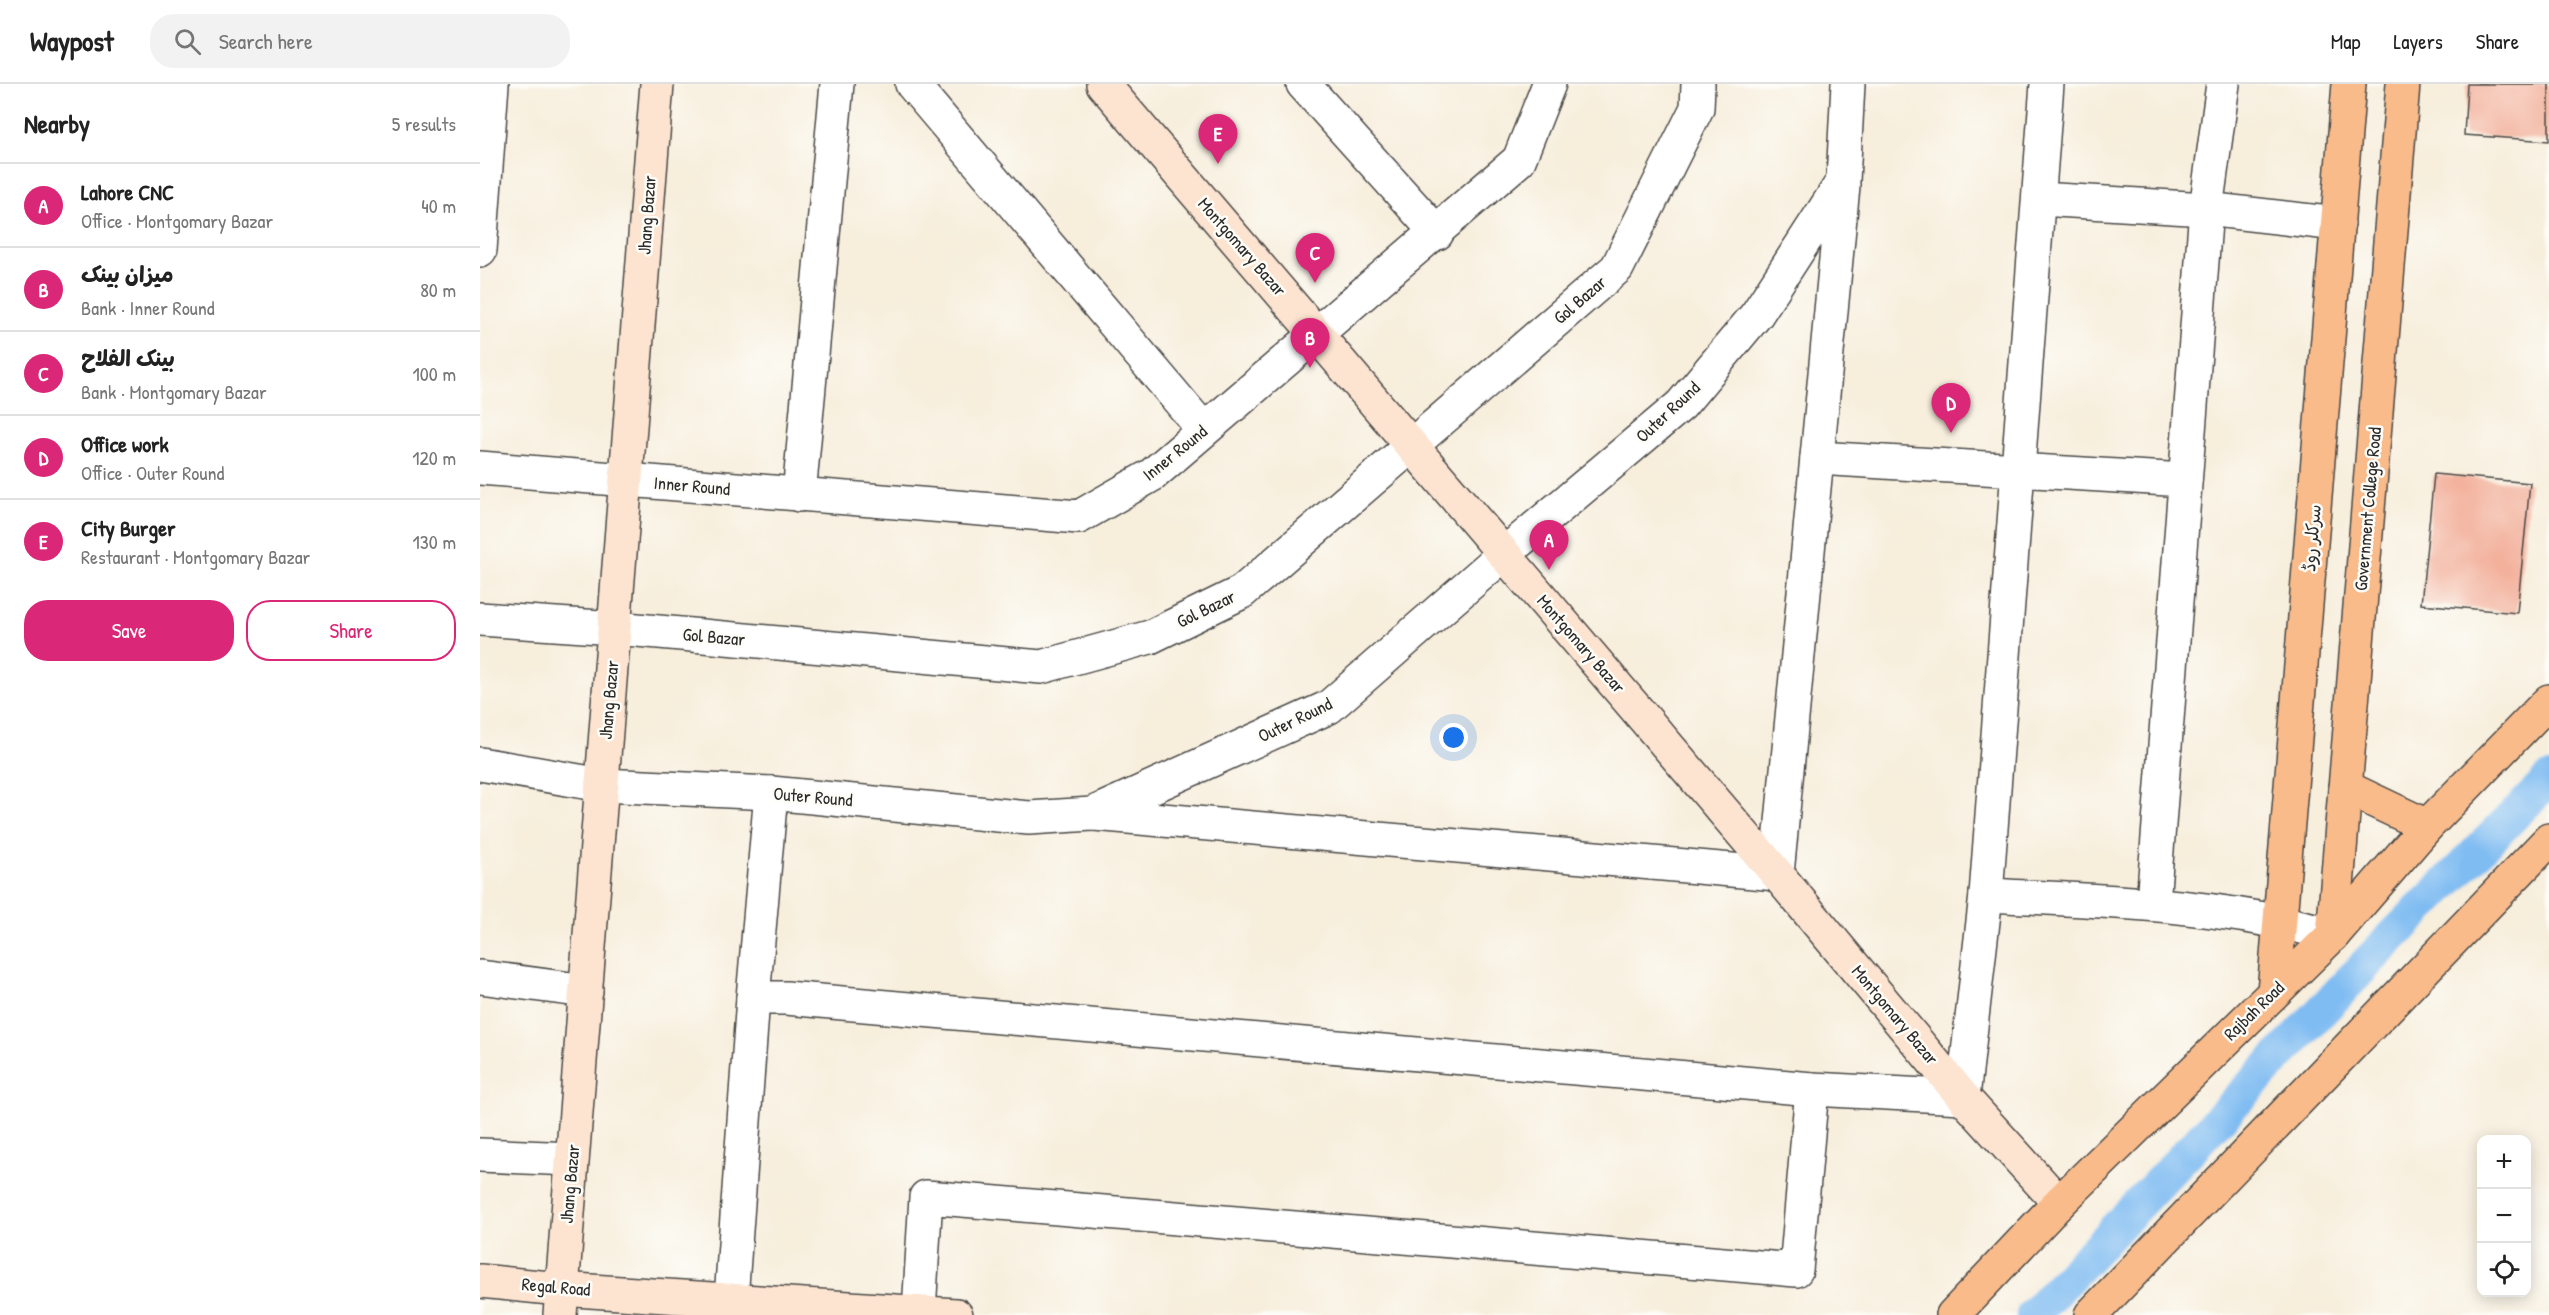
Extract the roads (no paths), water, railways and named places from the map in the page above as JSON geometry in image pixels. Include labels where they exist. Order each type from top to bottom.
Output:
[{"type":"main road","name":"سرکلر روڈ","points":[[2274,992],[2349,84]]},
{"type":"main road","name":"Government College Road","points":[[2333,934],[2403,84]]},
{"type":"main road","name":"Rajbah Road","points":[[1953,1315],[2059,1203],[2333,934],[2427,826],[2549,701]]},
{"type":"main road","points":[[2345,787],[2427,826]]},
{"type":"main road","points":[[2091,1315],[2549,840]]},
{"type":"street","points":[[480,250],[492,84]]},
{"type":"street","name":"Jhang Bazar","points":[[560,1302],[657,84]]},
{"type":"street","points":[[799,495],[837,84]]},
{"type":"street","points":[[912,84],[1204,430]]},
{"type":"street","name":"Montgomary Bazar","points":[[1103,84],[1777,874],[1963,1097],[2059,1203]]},
{"type":"street","points":[[1303,84],[1437,233]]},
{"type":"street","name":"Inner Round","points":[[480,468],[1078,517],[1152,475],[1437,233],[1519,160],[1549,84]]},
{"type":"street","name":"Gol Bazar","points":[[480,619],[615,628],[1041,667],[1150,637],[1242,591],[1617,268],[1697,108],[1698,84]]},
{"type":"street","name":"Outer Round","points":[[480,764],[602,785],[771,793],[1029,818],[1092,814],[1329,707],[1504,554],[1681,405],[1757,314],[1843,181],[1848,84]]},
{"type":"street","points":[[753,998],[786,998],[1034,1018],[1812,1089],[1963,1097],[1986,895],[2047,84]]},
{"type":"street","points":[[2152,903],[2206,208],[2223,84]]},
{"type":"street","points":[[1092,814],[1777,874],[1843,181]]},
{"type":"street","points":[[2038,199],[2206,208],[2338,224]]},
{"type":"street","points":[[1817,459],[2185,480]]},
{"type":"street","points":[[731,1299],[771,793]]},
{"type":"street","points":[[1986,895],[2152,903],[2279,920],[2333,934]]},
{"type":"street","points":[[480,977],[586,991]]},
{"type":"street","points":[[919,1311],[926,1197],[1796,1270],[1812,1089]]},
{"type":"street","points":[[480,1155],[572,1159]]},
{"type":"street","name":"Regal Road","points":[[480,1281],[560,1302],[731,1299],[956,1315]]},
{"type":"waterway","points":[[2033,1315],[2386,943],[2549,780]]},
{"type":"place","name":"City Burger","points":[[1218,164]]},
{"type":"place","name":"بینک الفلاح","points":[[1315,283]]},
{"type":"place","name":"میزان بینک","points":[[1310,368]]},
{"type":"place","name":"Office work","points":[[1951,433]]},
{"type":"place","name":"Lahore CNC","points":[[1549,570]]}]
